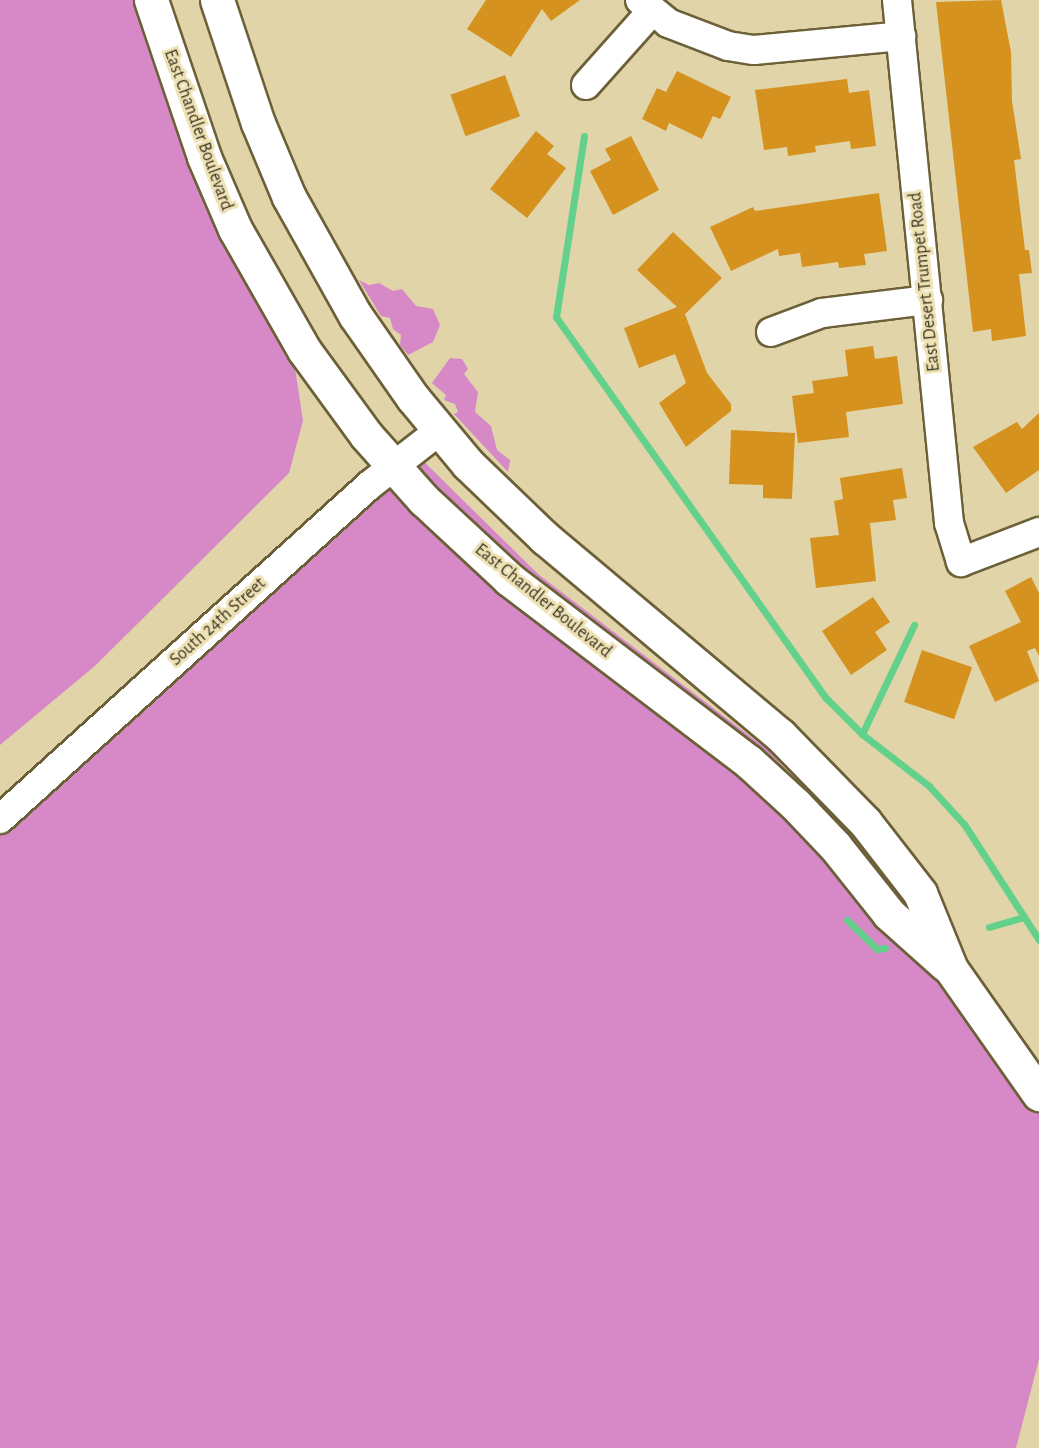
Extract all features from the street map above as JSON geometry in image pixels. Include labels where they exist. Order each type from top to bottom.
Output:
[{"type":"main road","name":"East Chandler Boulevard","points":[[151,0],[204,157],[256,269],[304,350],[366,435],[424,500],[509,579],[748,761],[780,789],[835,846],[888,914],[951,969]]},
{"type":"main road","name":"East Chandler Boulevard","points":[[217,0],[258,123],[316,251],[392,369],[468,464],[545,538],[780,735],[865,822],[920,893],[951,969],[1039,1094]]},
{"type":"street","name":"East Desert Trumpet Road","points":[[897,0],[949,524],[961,562],[1039,532]]},
{"type":"street","points":[[586,86],[646,6],[696,36],[754,50],[901,36]]},
{"type":"street","points":[[771,332],[822,313],[928,300]]},
{"type":"street","name":"South 24th Street","points":[[0,819],[395,465],[440,430]]},
{"type":"shaded area","points":[[0,0],[135,0],[293,355],[303,421],[289,473],[96,665],[0,745]]},
{"type":"shaded area","points":[[359,280],[369,285],[379,283],[393,291],[402,289],[416,306],[433,309],[440,325],[433,342],[408,355],[400,345],[401,335],[393,329],[390,318],[381,316]]},
{"type":"shaded area","points":[[450,358],[462,359],[468,369],[464,374],[478,392],[475,412],[491,426],[497,450],[510,460],[508,472],[454,414],[458,412],[455,404],[444,400],[446,395],[432,383]]},
{"type":"shaded area","points":[[413,451],[538,574],[768,750],[893,886],[1039,1094],[1039,1359],[1016,1448],[0,1448],[0,819]]},
{"type":"building","points":[[486,0],[580,0],[551,21],[542,9],[511,57],[467,29]]},
{"type":"building","points":[[1001,0],[1011,52],[1012,101],[1021,159],[1014,160],[1025,250],[1029,250],[1032,273],[1019,274],[1026,336],[992,341],[991,329],[973,332],[936,2]]},
{"type":"building","points":[[677,71],[731,97],[720,119],[713,116],[702,139],[669,123],[666,131],[642,119],[657,88],[666,92]]},
{"type":"building","points":[[505,75],[520,116],[466,136],[450,95]]},
{"type":"building","points":[[847,79],[849,93],[869,90],[876,146],[851,149],[850,141],[815,146],[816,152],[788,156],[787,147],[764,150],[755,90]]},
{"type":"building","points":[[536,131],[554,146],[547,154],[566,168],[527,218],[490,189]]},
{"type":"building","points":[[631,136],[659,190],[613,215],[590,171],[611,160],[605,149]]},
{"type":"building","points":[[879,193],[887,251],[864,254],[866,265],[839,268],[838,262],[802,267],[800,253],[779,256],[778,249],[731,271],[710,227],[753,207],[755,211]]},
{"type":"building","points":[[673,232],[722,278],[685,314],[707,373],[731,404],[731,411],[686,447],[659,403],[686,383],[675,354],[639,368],[624,328],[677,307],[637,270]]},
{"type":"building","points":[[873,346],[875,359],[897,356],[903,404],[846,412],[849,437],[798,443],[792,396],[814,393],[812,381],[848,376],[845,350]]},
{"type":"building","points":[[1039,413],[1039,470],[1006,493],[973,447],[1017,422],[1022,429]]},
{"type":"building","points":[[731,430],[795,433],[792,499],[763,498],[763,485],[729,484]]},
{"type":"building","points":[[902,468],[907,498],[893,500],[896,520],[870,523],[876,581],[816,588],[810,538],[839,535],[834,501],[843,499],[840,478]]},
{"type":"building","points":[[1031,577],[1039,593],[1039,656],[1035,648],[1027,651],[1039,681],[995,702],[969,646],[1021,622],[1005,591]]},
{"type":"building","points":[[873,597],[890,622],[875,632],[887,650],[851,675],[822,631]]},
{"type":"building","points":[[922,650],[972,667],[954,719],[904,702]]},
{"type":"waterway","points":[[584,136],[556,317],[826,698],[862,734],[929,786],[964,824],[1039,940]]},
{"type":"waterway","points":[[862,734],[914,625]]},
{"type":"waterway","points":[[989,927],[1024,917]]},
{"type":"waterway","points":[[847,920],[877,949],[885,948]]}]
